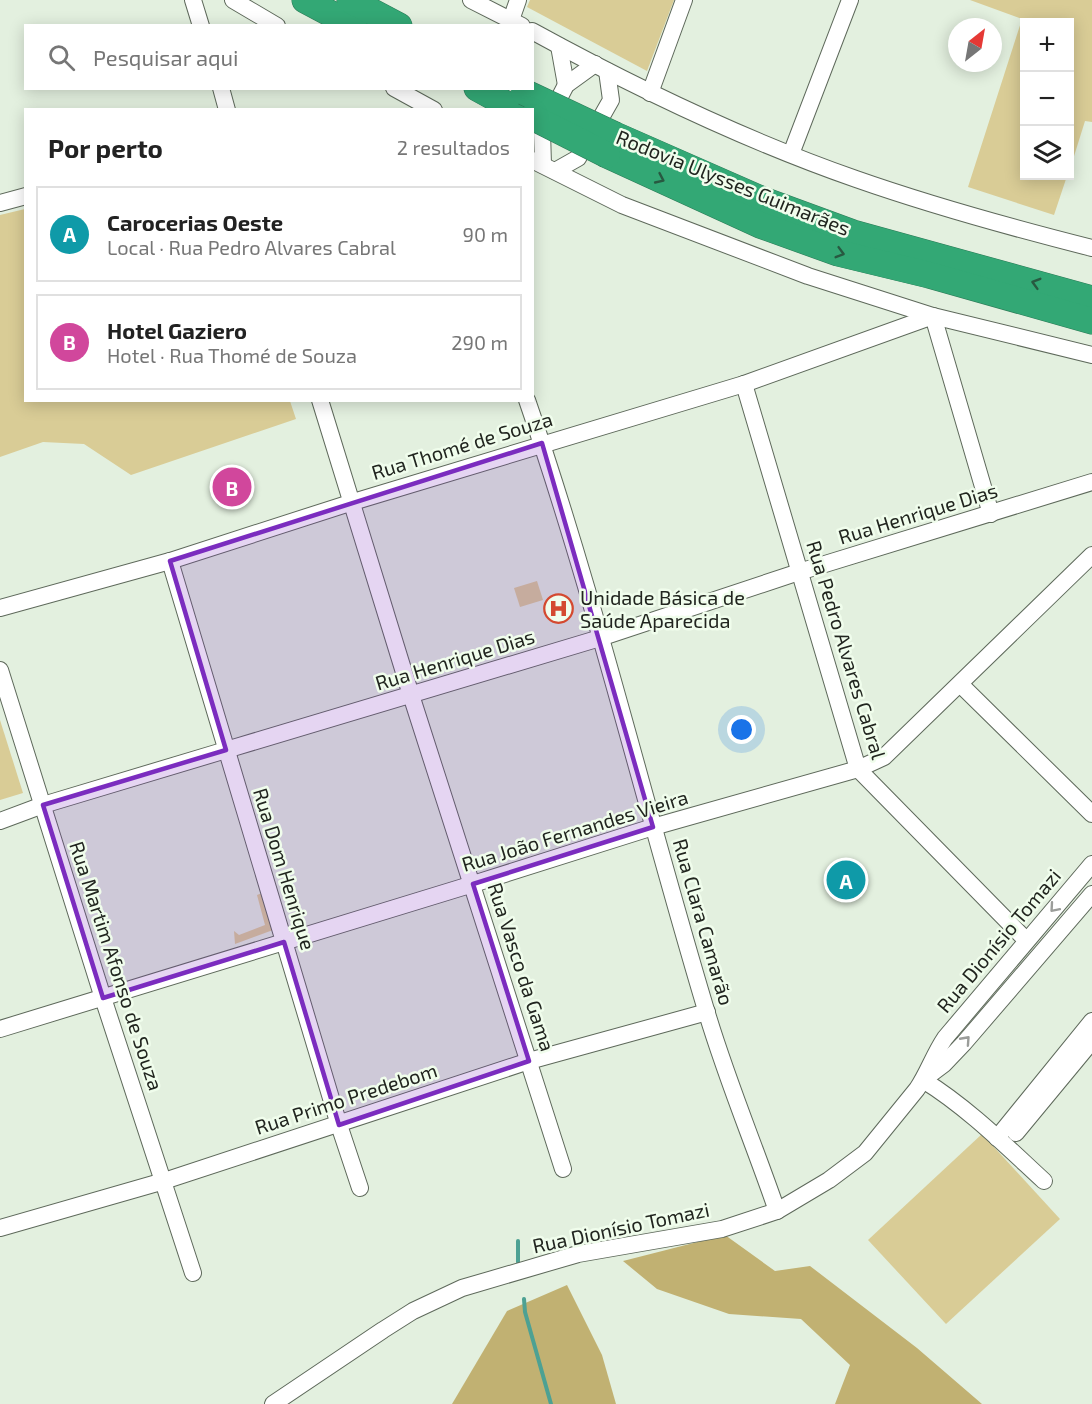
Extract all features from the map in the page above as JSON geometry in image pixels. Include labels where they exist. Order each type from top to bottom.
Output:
[{"type":"highway","points":[[305,0],[350,24]]},
{"type":"highway","points":[[350,0],[395,24]]},
{"type":"highway","name":"Rodovia Ulysses Guimarães","points":[[481,90],[518,108]]},
{"type":"highway","name":"Rodovia Ulysses Guimarães","points":[[534,115],[853,233],[1092,299]]},
{"type":"highway","name":"Rodovia Ulysses Guimarães","points":[[611,145],[760,225],[838,253],[929,275],[1092,321]]},
{"type":"street","points":[[193,0],[200,24]]},
{"type":"street","points":[[233,0],[274,24]]},
{"type":"street","points":[[471,0],[516,22],[518,0]]},
{"type":"street","points":[[585,187],[578,158],[611,100],[643,89],[684,0]]},
{"type":"street","points":[[792,154],[850,0]]},
{"type":"street","points":[[534,33],[643,89],[855,179],[996,223],[1092,248]]},
{"type":"street","points":[[559,46],[566,85]]},
{"type":"street","points":[[532,108],[566,85],[601,68]]},
{"type":"street","points":[[601,68],[611,100]]},
{"type":"street","points":[[221,90],[226,108]]},
{"type":"street","points":[[398,90],[430,108]]},
{"type":"street","points":[[534,136],[544,165],[622,205],[808,276],[933,316],[1092,355]]},
{"type":"street","points":[[544,165],[578,158]]},
{"type":"street","points":[[0,203],[24,197]]},
{"type":"street","points":[[933,316],[991,514]]},
{"type":"street","name":"Rua Thomé de Souza","points":[[0,608],[170,561],[542,443],[744,384],[933,316]]},
{"type":"street","name":"Rua Pedro Alvares Cabral","points":[[744,384],[858,770],[1026,940]]},
{"type":"street","name":"Rua Vasco da Gama","points":[[321,402],[411,695],[563,1169]]},
{"type":"street","name":"Rua Clara Camarão","points":[[528,402],[600,638],[706,1012],[777,1211]]},
{"type":"street","name":"Rua Henrique Dias","points":[[0,821],[43,805],[600,638],[799,572],[1092,482]]},
{"type":"street","name":"Rua João Fernandes Vieira","points":[[0,1029],[653,827],[858,770],[885,757],[1092,555]]},
{"type":"street","name":"Rua Dom Henrique","points":[[170,561],[225,750],[360,1188]]},
{"type":"street","name":"Rua Martim Afonso de Souza","points":[[0,670],[103,998],[193,1273]]},
{"type":"street","points":[[961,685],[1092,814]]},
{"type":"street","name":"Rua Dionísio Tomazi","points":[[923,1080],[933,1056],[945,1038],[1092,864]]},
{"type":"street","name":"Rua Dionísio Tomazi","points":[[273,1404],[413,1311],[462,1288],[578,1254],[722,1229],[777,1211],[829,1180],[865,1153],[923,1080],[944,1064],[964,1043],[1092,894]]},
{"type":"street","name":"Rua Primo Predebom","points":[[0,1228],[164,1181],[529,1061],[706,1012]]},
{"type":"street","points":[[1001,1142],[1092,1021]]},
{"type":"street","points":[[1001,1142],[1092,1041]]},
{"type":"street","points":[[923,1080],[936,1088],[1001,1142],[1044,1181]]},
{"type":"highlighted area","points":[[542,443],[653,827],[473,884],[529,1061],[339,1125],[284,942],[103,998],[43,805],[226,750],[170,561]]},
{"type":"shaded area","points":[[530,0],[674,0],[647,71],[527,7]]},
{"type":"shaded area","points":[[970,0],[1092,0],[1092,122],[1085,121],[1074,156],[1074,18],[1020,18]]},
{"type":"shaded area","points":[[1020,25],[1020,180],[1066,180],[1054,215],[968,187]]},
{"type":"shaded area","points":[[24,209],[24,402],[290,402],[296,419],[131,475],[84,444],[43,442],[0,457],[0,215]]},
{"type":"shaded area","points":[[537,581],[543,600],[520,607],[514,588]]},
{"type":"shaded area","points":[[0,720],[23,793],[0,800]]},
{"type":"shaded area","points":[[262,893],[273,930],[235,944],[234,931],[239,935],[265,925],[257,895]]},
{"type":"shaded area","points":[[982,1134],[1060,1219],[946,1324],[868,1240]]},
{"type":"shaded area","points":[[725,1235],[775,1271],[810,1266],[917,1348],[982,1404],[835,1404],[850,1365],[801,1319],[729,1314],[657,1289],[623,1261]]},
{"type":"shaded area","points":[[567,1285],[602,1355],[616,1404],[452,1404],[507,1311]]},
{"type":"waterway","points":[[518,1241],[518,1262]]},
{"type":"waterway","points":[[524,1299],[525,1312],[551,1404]]},
{"type":"place","name":"Hotel Gaziero","points":[[232,487]]},
{"type":"place","name":"Unidade Básica de Saúde Aparecida","points":[[559,609]]},
{"type":"place","name":"Carocerias Oeste","points":[[846,880]]}]
